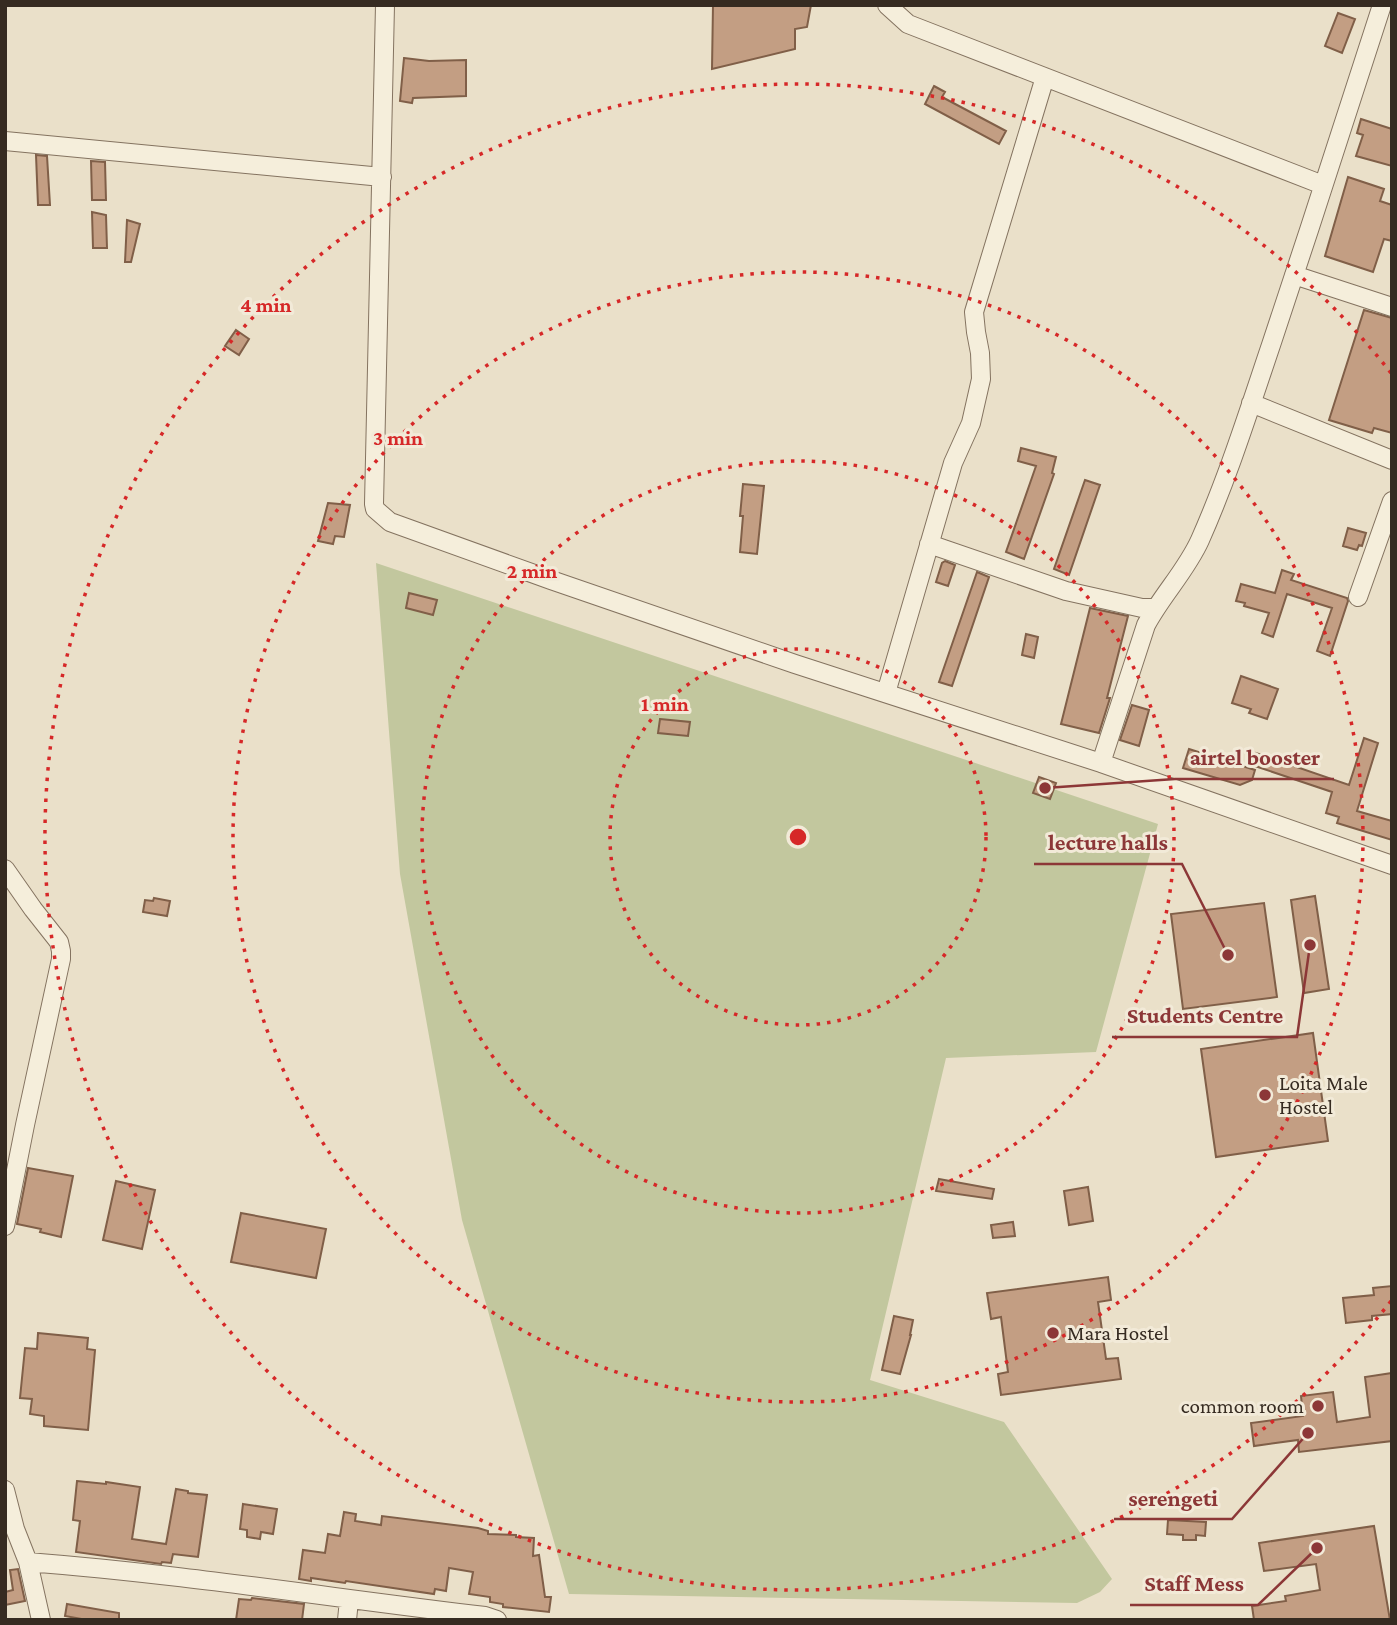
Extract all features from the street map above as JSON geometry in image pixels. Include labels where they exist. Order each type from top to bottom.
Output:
[{"type":"street","points":[[385,5],[375,509],[390,522],[602,598],[1101,763],[1392,865]]},
{"type":"street","points":[[887,5],[908,24],[1323,185]]},
{"type":"street","points":[[1101,763],[1146,625],[1199,543],[1227,475],[1382,5]]},
{"type":"street","points":[[886,693],[953,463],[971,423],[981,379],[974,312],[1045,77]]},
{"type":"street","points":[[5,141],[382,177]]},
{"type":"street","points":[[1294,275],[1392,307]]},
{"type":"street","points":[[1251,403],[1392,460]]},
{"type":"street","points":[[1358,597],[1392,501]]},
{"type":"street","points":[[929,544],[1066,591],[1142,608],[1155,608]]},
{"type":"street","points":[[5,869],[59,942],[61,959],[5,1226]]},
{"type":"street","points":[[5,1490],[15,1530],[28,1562],[41,1620]]},
{"type":"street","points":[[28,1562],[165,1574],[485,1616],[498,1620]]},
{"type":"street","points":[[347,1620],[349,1600]]},
{"type":"green space","points":[[376,563],[1158,824],[1096,1052],[946,1058],[870,1380],[1004,1422],[1112,1579],[1100,1592],[1077,1603],[569,1594],[462,1220],[400,874]]},
{"type":"building","points":[[713,5],[811,5],[807,27],[795,29],[795,49],[712,69]]},
{"type":"building","points":[[1338,13],[1355,19],[1342,53],[1325,46]]},
{"type":"building","points":[[404,58],[429,61],[466,60],[466,96],[413,98],[412,103],[400,101]]},
{"type":"building","points":[[934,86],[945,92],[942,97],[1006,131],[999,144],[925,104]]},
{"type":"building","points":[[1361,119],[1392,129],[1392,166],[1356,156],[1363,135],[1357,133]]},
{"type":"building","points":[[36,155],[47,156],[50,205],[38,205]]},
{"type":"building","points":[[91,161],[105,162],[106,200],[92,200]]},
{"type":"building","points":[[1348,177],[1384,189],[1380,201],[1392,205],[1392,241],[1384,239],[1373,272],[1325,256]]},
{"type":"building","points":[[92,212],[106,215],[107,248],[93,248]]},
{"type":"building","points":[[127,220],[140,224],[131,262],[125,262]]},
{"type":"building","points":[[1364,310],[1392,318],[1392,433],[1374,428],[1372,433],[1329,420]]},
{"type":"building","points":[[236,330],[249,339],[239,355],[225,346]]},
{"type":"building","points":[[1021,448],[1056,457],[1052,473],[1054,474],[1024,559],[1006,552],[1036,466],[1018,461]]},
{"type":"building","points":[[1085,480],[1100,485],[1069,575],[1054,569]]},
{"type":"building","points":[[743,484],[764,486],[757,554],[740,552]]},
{"type":"building","points":[[328,503],[350,505],[344,537],[335,536],[333,544],[318,541]]},
{"type":"building","points":[[1348,528],[1366,533],[1362,546],[1359,545],[1357,550],[1343,546]]},
{"type":"building","points":[[945,561],[955,565],[948,586],[936,582]]},
{"type":"building","points":[[1282,570],[1294,574],[1291,580],[1347,598],[1330,656],[1317,651],[1332,608],[1287,594],[1273,637],[1262,633],[1269,613],[1236,601],[1241,584],[1275,593]]},
{"type":"building","points":[[977,572],[989,577],[952,686],[939,682]]},
{"type":"building","points":[[409,593],[437,600],[433,615],[406,608]]},
{"type":"building","points":[[1090,608],[1128,616],[1107,698],[1110,698],[1099,733],[1061,724]]},
{"type":"building","points":[[1026,634],[1038,637],[1034,658],[1022,655]]},
{"type":"building","points":[[1241,676],[1278,689],[1267,719],[1249,713],[1251,709],[1232,703]]},
{"type":"building","points":[[1132,705],[1149,710],[1139,746],[1120,740]]},
{"type":"building","points":[[660,719],[690,722],[688,736],[658,733]]},
{"type":"building","points":[[1364,738],[1378,743],[1357,811],[1392,821],[1392,840],[1337,823],[1339,817],[1326,813],[1332,792],[1252,765],[1256,753],[1349,785]]},
{"type":"building","points":[[1189,749],[1255,770],[1252,780],[1240,785],[1183,768]]},
{"type":"building","points":[[1039,777],[1056,783],[1050,799],[1033,793]]},
{"type":"building","points":[[1315,896],[1329,989],[1304,993],[1291,900]]},
{"type":"building","points":[[154,898],[170,901],[167,916],[143,912],[145,900],[153,901]]},
{"type":"building","points":[[1264,903],[1277,997],[1183,1009],[1171,914]]},
{"type":"building","name":"Loita Male Hostel","points":[[1313,1033],[1328,1141],[1216,1157],[1201,1049]]},
{"type":"building","points":[[28,1168],[73,1176],[61,1237],[17,1224]]},
{"type":"building","points":[[939,1179],[994,1189],[992,1199],[936,1191]]},
{"type":"building","points":[[116,1181],[155,1190],[142,1249],[103,1240]]},
{"type":"building","points":[[1088,1187],[1093,1221],[1069,1225],[1064,1191]]},
{"type":"building","points":[[241,1213],[326,1229],[316,1278],[231,1262]]},
{"type":"building","points":[[1013,1222],[1015,1236],[993,1238],[991,1225]]},
{"type":"building","name":"Mara Hostel","points":[[1108,1277],[1111,1300],[1098,1302],[1106,1359],[1118,1358],[1121,1379],[1001,1395],[998,1374],[1008,1372],[1001,1317],[991,1319],[987,1293]]},
{"type":"building","points":[[1392,1286],[1392,1314],[1346,1323],[1343,1298],[1374,1295],[1373,1288]]},
{"type":"building","points":[[894,1316],[913,1320],[900,1374],[882,1370]]},
{"type":"building","points":[[38,1333],[88,1338],[87,1349],[95,1350],[88,1430],[44,1426],[44,1416],[30,1414],[32,1399],[20,1398],[25,1348],[37,1349]]},
{"type":"building","points":[[1392,1373],[1392,1441],[1299,1452],[1298,1440],[1254,1446],[1251,1423],[1303,1416],[1301,1396],[1333,1392],[1337,1422],[1370,1417],[1365,1377]]},
{"type":"building","points":[[77,1481],[140,1487],[132,1539],[166,1544],[176,1489],[207,1495],[198,1557],[173,1554],[171,1563],[161,1564],[76,1552],[80,1521],[73,1520]]},
{"type":"building","points":[[243,1504],[277,1509],[273,1534],[261,1532],[260,1539],[247,1537],[247,1530],[240,1529]]},
{"type":"building","points":[[344,1512],[356,1514],[355,1521],[381,1525],[382,1516],[478,1528],[488,1531],[488,1534],[534,1538],[533,1556],[539,1555],[545,1597],[551,1597],[549,1612],[503,1607],[503,1604],[490,1602],[490,1597],[469,1594],[473,1572],[449,1568],[446,1591],[435,1589],[434,1594],[346,1581],[299,1579],[303,1550],[325,1553],[328,1534],[340,1536]]},
{"type":"building","points":[[1168,1520],[1206,1522],[1205,1536],[1196,1535],[1196,1540],[1183,1540],[1183,1535],[1167,1534]]},
{"type":"building","points":[[1374,1526],[1390,1620],[1254,1620],[1252,1606],[1286,1601],[1285,1596],[1320,1590],[1316,1564],[1264,1571],[1259,1543]]},
{"type":"building","points":[[18,1569],[25,1601],[5,1605],[5,1592],[13,1590],[10,1570]]},
{"type":"building","points":[[239,1599],[304,1604],[302,1620],[236,1620]]},
{"type":"building","points":[[67,1604],[119,1613],[119,1620],[87,1620],[65,1616]]},
{"type":"place","name":"airtel booster","points":[[1045,788]]},
{"type":"place","name":"Students Centre","points":[[1310,945]]},
{"type":"place","name":"lecture halls","points":[[1228,955]]},
{"type":"place","name":"Loita Male Hostel","points":[[1265,1095]]},
{"type":"place","name":"Mara Hostel","points":[[1053,1333]]},
{"type":"place","name":"common room","points":[[1318,1406]]},
{"type":"place","name":"serengeti","points":[[1308,1433]]},
{"type":"place","name":"Staff Mess","points":[[1317,1548]]}]
